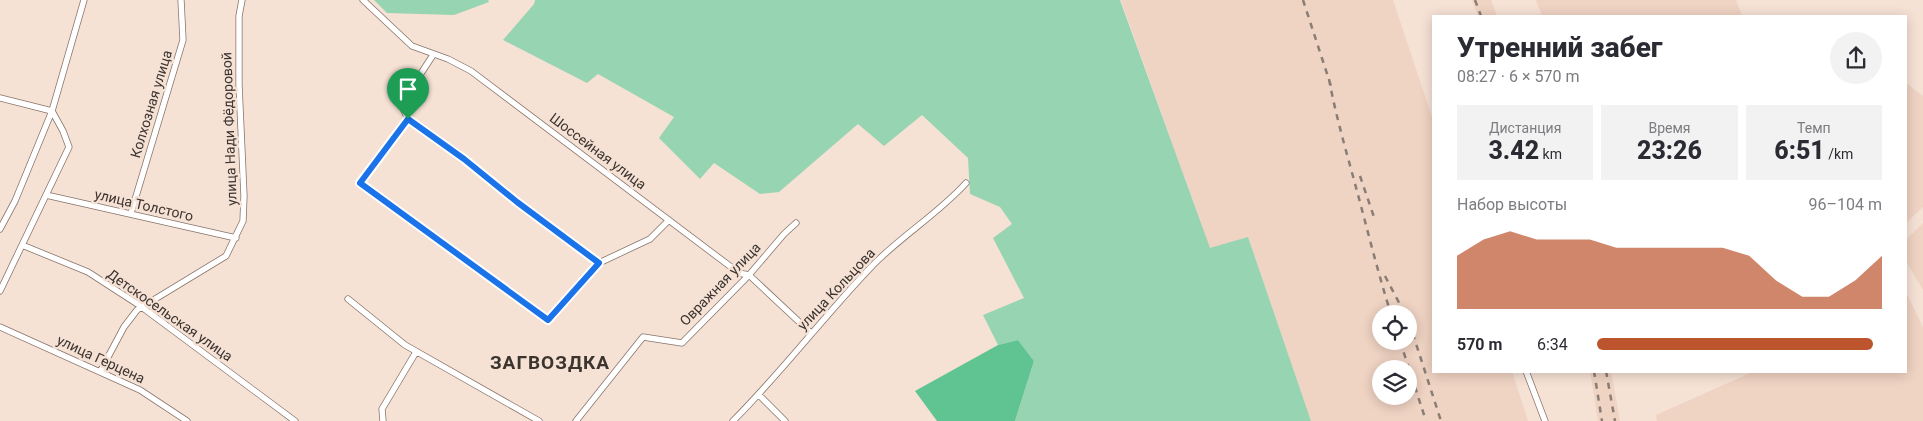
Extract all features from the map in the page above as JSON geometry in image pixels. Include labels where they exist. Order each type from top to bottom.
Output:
[{"type":"street","points":[[0,229],[15,201],[52,111],[84,0]]},
{"type":"street","name":"Колхозная улица","points":[[131,214],[184,40],[181,0]]},
{"type":"street","name":"улица Нади Фёдоровой","points":[[100,372],[124,327],[137,310],[226,256],[243,221],[244,196],[239,85],[239,16],[242,0]]},
{"type":"street","name":"Шоссейная улица","points":[[363,0],[412,46],[448,59],[471,71],[739,273],[749,275],[811,333]]},
{"type":"street","points":[[433,54],[401,104],[408,119],[464,159],[517,202],[599,263]]},
{"type":"street","points":[[0,98],[52,111],[69,147],[0,290]]},
{"type":"street","points":[[408,119],[360,183],[548,320],[599,263],[650,238],[669,220]]},
{"type":"street","name":"улица Кольцова","points":[[733,421],[759,395],[811,333],[874,264],[952,199],[966,183]]},
{"type":"street","name":"улица Толстого","points":[[46,195],[236,238]]},
{"type":"street","name":"Овражная улица","points":[[576,421],[643,337],[682,343],[749,275],[784,234],[796,223]]},
{"type":"street","name":"Детскосельская улица","points":[[22,245],[88,272],[142,307],[295,421]]},
{"type":"street","points":[[348,299],[405,345],[539,421]]},
{"type":"street","name":"улица Герцена","points":[[0,327],[140,390],[187,421]]},
{"type":"street","points":[[383,421],[382,409],[416,352]]},
{"type":"street","points":[[1527,373],[1546,421]]},
{"type":"street","points":[[759,395],[785,421]]},
{"type":"shaded area","points":[[1121,0],[1393,0],[1432,117],[1432,373],[1513,373],[1528,421],[1311,421],[1248,237],[1210,249]]},
{"type":"shaded area","points":[[1472,0],[1491,0],[1497,15],[1478,15]]},
{"type":"shaded area","points":[[1536,0],[1736,0],[1742,15],[1542,15]]},
{"type":"shaded area","points":[[1907,84],[1923,96],[1923,207],[1907,222]]},
{"type":"shaded area","points":[[1923,223],[1923,290],[1907,263],[1907,239]]},
{"type":"shaded area","points":[[1907,294],[1923,327],[1923,421],[1657,421],[1656,415],[1750,373],[1907,373]]},
{"type":"shaded area","points":[[1590,373],[1611,373],[1620,421],[1598,421]]},
{"type":"green space","points":[[374,0],[488,0],[489,2],[454,15],[387,13]]},
{"type":"green space","points":[[535,0],[1120,0],[1210,248],[1248,237],[1311,421],[1015,421],[1034,361],[1018,340],[998,345],[983,315],[1024,298],[993,238],[1012,224],[1000,207],[970,194],[968,158],[922,115],[884,146],[858,124],[779,192],[760,194],[714,163],[700,179],[659,138],[674,117],[598,74],[587,83],[503,40],[534,4]]},
{"type":"green space","points":[[1018,340],[1034,361],[1015,421],[937,421],[915,391],[998,345]]},
{"type":"railway","points":[[1303,0],[1331,86]]},
{"type":"railway","points":[[1475,0],[1481,15]]},
{"type":"railway","points":[[1329,79],[1342,135],[1388,305]]},
{"type":"railway","points":[[1360,176],[1375,220]]},
{"type":"railway","points":[[1385,276],[1400,305]]},
{"type":"railway","points":[[1417,347],[1441,421]]},
{"type":"railway","points":[[1403,350],[1426,421]]},
{"type":"railway","points":[[1594,373],[1602,421]]},
{"type":"railway","points":[[1606,373],[1615,421]]},
{"type":"district","name":"ЗАГВОЗДКА","points":[[550,362]]},
{"type":"route","points":[[408,119],[464,159],[517,202],[599,263],[548,320],[360,183],[408,119]]}]
